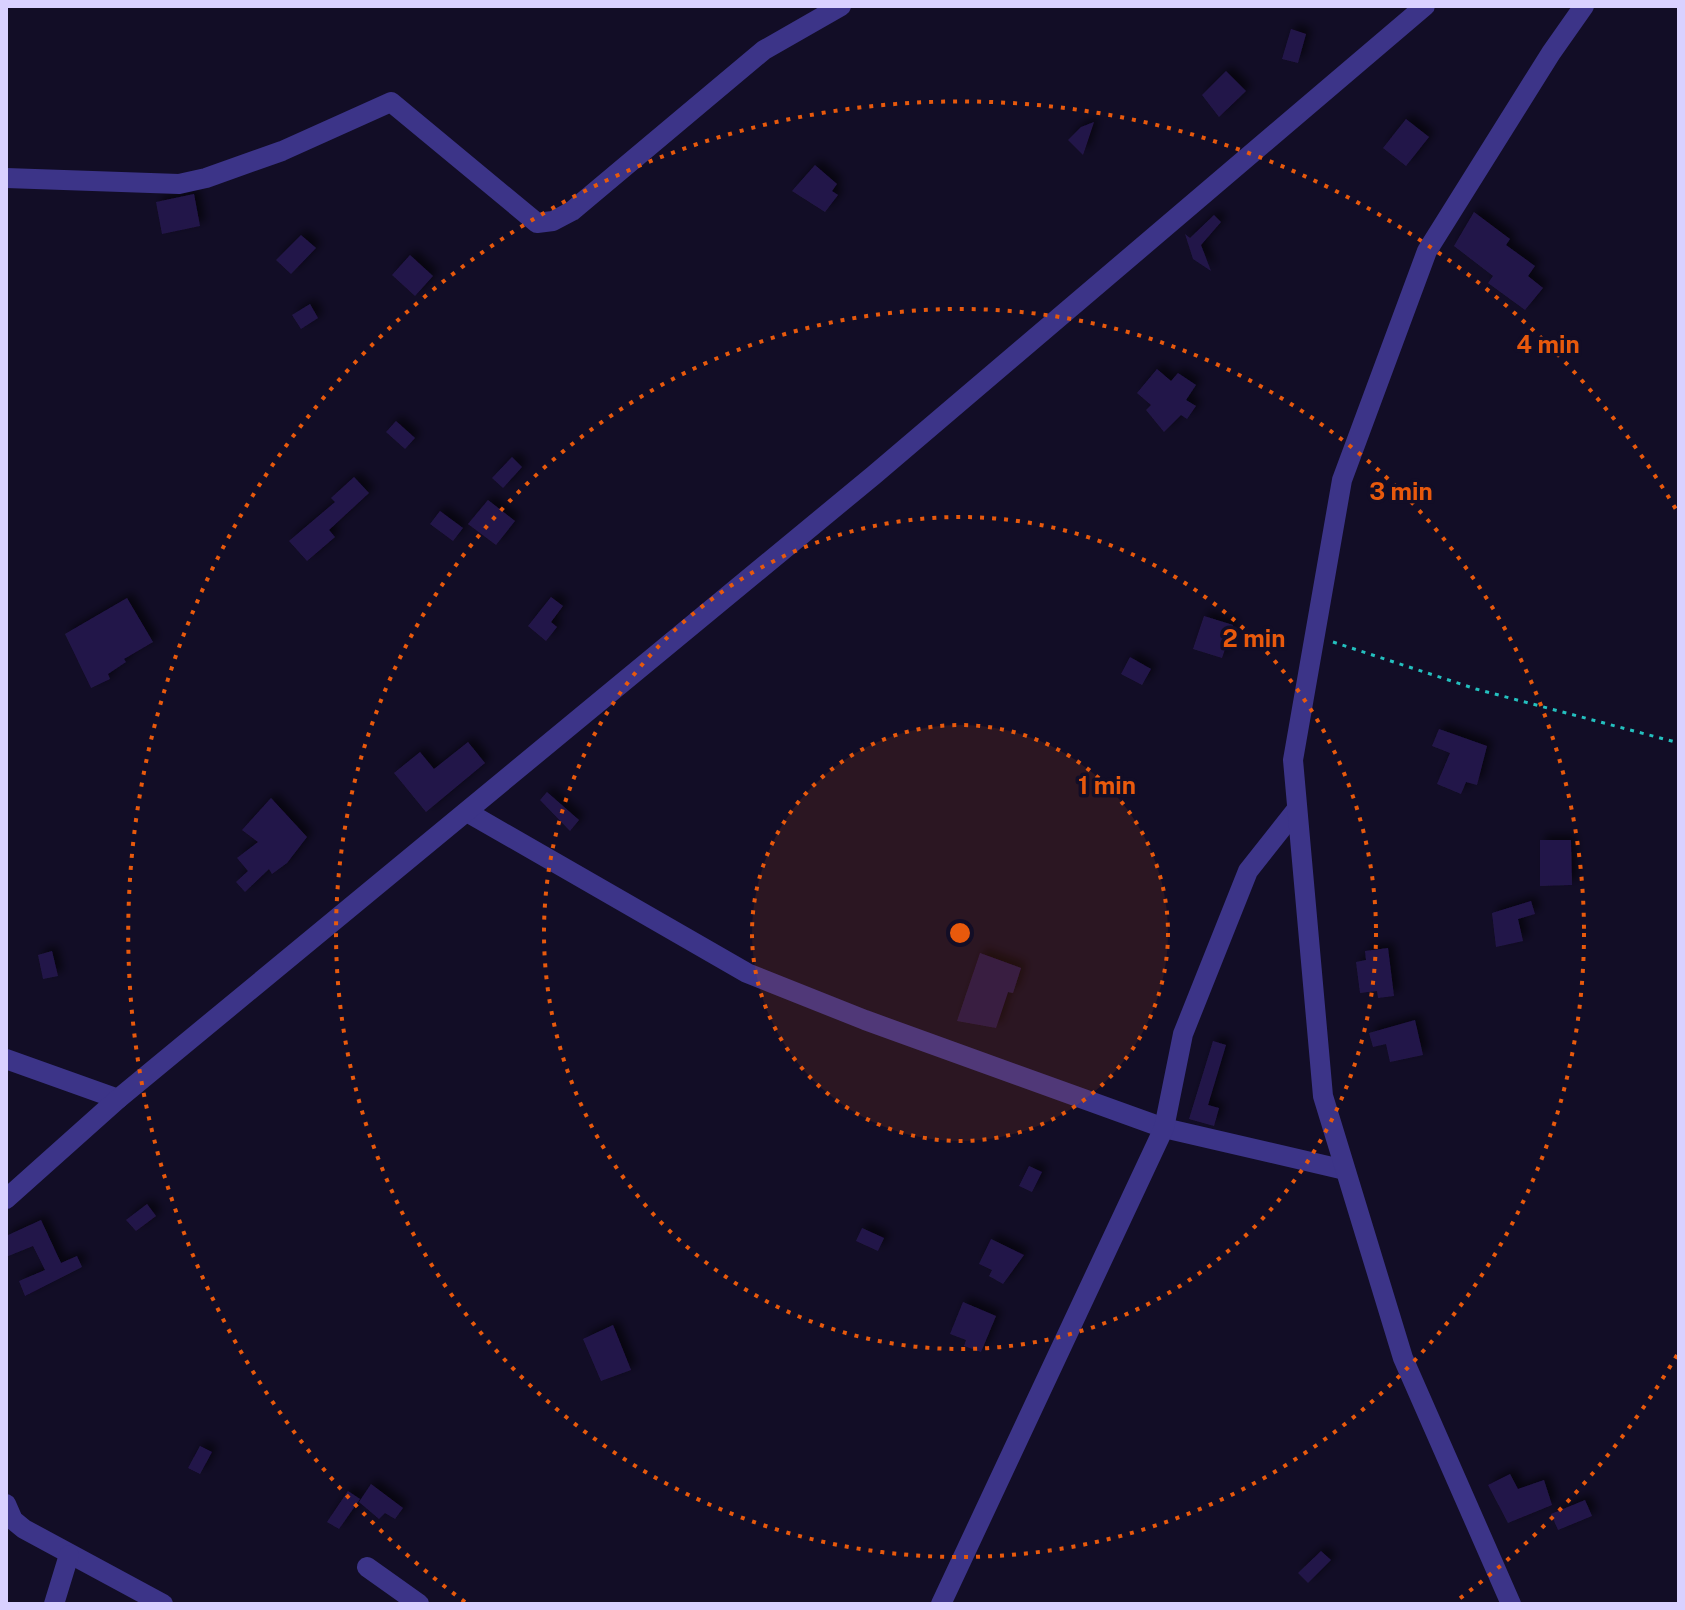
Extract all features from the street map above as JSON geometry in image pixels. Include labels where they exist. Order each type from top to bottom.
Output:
[{"type":"street","points":[[6,178],[193,181],[333,131],[391,102],[537,223],[553,221],[572,211],[764,50],[841,6]]},
{"type":"street","points":[[6,1199],[118,1099],[874,475],[1425,6]]},
{"type":"street","points":[[1511,1604],[1403,1358],[1323,1096],[1293,760],[1342,480],[1427,251],[1551,53],[1584,6]]},
{"type":"street","points":[[941,1604],[1164,1128],[1183,1034],[1248,871],[1297,809]]},
{"type":"street","points":[[467,812],[747,973],[865,1020],[1164,1128],[1345,1170]]},
{"type":"street","points":[[6,1059],[118,1099]]},
{"type":"street","points":[[6,1504],[13,1520],[24,1529],[163,1604]]},
{"type":"street","points":[[54,1604],[69,1555]]},
{"type":"street","points":[[367,1567],[419,1604]]},
{"type":"path","points":[[1315,636],[1476,689],[1679,743]]},
{"type":"building","points":[[1291,29],[1306,34],[1298,63],[1282,59]]},
{"type":"building","points":[[1226,71],[1246,91],[1219,117],[1202,95]]},
{"type":"building","points":[[1406,119],[1429,137],[1406,166],[1383,148]]},
{"type":"building","points":[[1094,122],[1083,155],[1068,140],[1081,127]]},
{"type":"building","points":[[815,165],[837,184],[832,191],[838,195],[825,212],[792,191]]},
{"type":"building","points":[[194,194],[200,226],[162,234],[156,202]]},
{"type":"building","points":[[1474,212],[1510,239],[1506,245],[1535,266],[1528,276],[1543,288],[1525,310],[1488,283],[1493,276],[1454,246]]},
{"type":"building","points":[[1214,215],[1221,222],[1201,245],[1211,271],[1193,259],[1185,234],[1190,238]]},
{"type":"building","points":[[301,235],[316,248],[291,274],[276,260]]},
{"type":"building","points":[[410,255],[433,276],[415,296],[392,275]]},
{"type":"building","points":[[310,304],[318,318],[301,329],[292,315]]},
{"type":"building","points":[[1157,369],[1171,381],[1178,373],[1196,385],[1186,400],[1196,406],[1187,419],[1181,415],[1164,432],[1146,410],[1151,405],[1137,393]]},
{"type":"building","points":[[396,421],[415,438],[405,449],[386,432]]},
{"type":"building","points":[[512,457],[522,467],[503,488],[492,478]]},
{"type":"building","points":[[354,477],[369,493],[329,530],[335,537],[307,561],[289,541],[335,502],[331,498]]},
{"type":"building","points":[[488,500],[515,521],[496,545],[468,524]]},
{"type":"building","points":[[440,511],[463,528],[453,541],[430,524]]},
{"type":"building","points":[[551,597],[563,606],[551,622],[557,627],[546,641],[528,626]]},
{"type":"building","points":[[127,598],[153,642],[124,659],[126,662],[108,674],[110,679],[91,688],[65,634]]},
{"type":"building","points":[[1204,616],[1233,625],[1222,658],[1193,649]]},
{"type":"building","points":[[1130,657],[1151,669],[1142,685],[1121,674]]},
{"type":"building","points":[[1439,729],[1487,746],[1477,785],[1466,782],[1461,794],[1437,784],[1450,753],[1432,746]]},
{"type":"building","points":[[468,742],[485,763],[426,812],[394,773],[420,752],[434,769]]},
{"type":"building","points":[[547,792],[579,820],[570,831],[540,800]]},
{"type":"building","points":[[271,798],[307,837],[287,863],[272,874],[269,869],[245,892],[236,882],[248,871],[237,858],[258,842],[242,830]]},
{"type":"building","points":[[1540,840],[1571,840],[1572,885],[1540,886]]},
{"type":"building","points":[[1531,901],[1535,914],[1518,919],[1523,941],[1496,947],[1492,913]]},
{"type":"building","points":[[1388,948],[1394,996],[1378,998],[1377,991],[1360,993],[1356,962],[1366,960],[1365,951]]},
{"type":"building","points":[[52,951],[58,976],[43,979],[38,955]]},
{"type":"building","points":[[980,953],[1021,968],[1013,993],[1008,992],[996,1028],[957,1021]]},
{"type":"building","points":[[1415,1020],[1423,1055],[1390,1062],[1386,1044],[1373,1047],[1369,1033]]},
{"type":"building","points":[[1213,1041],[1226,1045],[1208,1105],[1219,1108],[1214,1126],[1189,1119]]},
{"type":"building","points":[[1029,1166],[1042,1172],[1032,1192],[1019,1186]]},
{"type":"building","points":[[147,1204],[156,1216],[136,1231],[126,1220]]},
{"type":"building","points":[[41,1220],[61,1263],[77,1256],[82,1267],[25,1296],[19,1281],[45,1270],[33,1246],[6,1257],[6,1236]]},
{"type":"building","points":[[862,1228],[884,1238],[878,1251],[856,1241]]},
{"type":"building","points":[[991,1239],[1024,1255],[1003,1284],[989,1276],[992,1270],[979,1264]]},
{"type":"building","points":[[963,1302],[996,1316],[981,1352],[964,1346],[966,1340],[950,1334]]},
{"type":"building","points":[[613,1325],[631,1370],[601,1381],[583,1339]]},
{"type":"building","points":[[200,1446],[212,1452],[200,1474],[188,1468]]},
{"type":"building","points":[[1510,1474],[1518,1489],[1544,1480],[1552,1505],[1508,1523],[1488,1485]]},
{"type":"building","points":[[371,1484],[403,1508],[395,1519],[385,1513],[379,1519],[359,1502]]},
{"type":"building","points":[[348,1491],[360,1499],[339,1529],[327,1522]]},
{"type":"building","points":[[1585,1500],[1592,1516],[1558,1530],[1551,1514]]},
{"type":"building","points":[[1321,1551],[1331,1560],[1308,1583],[1298,1573]]}]
